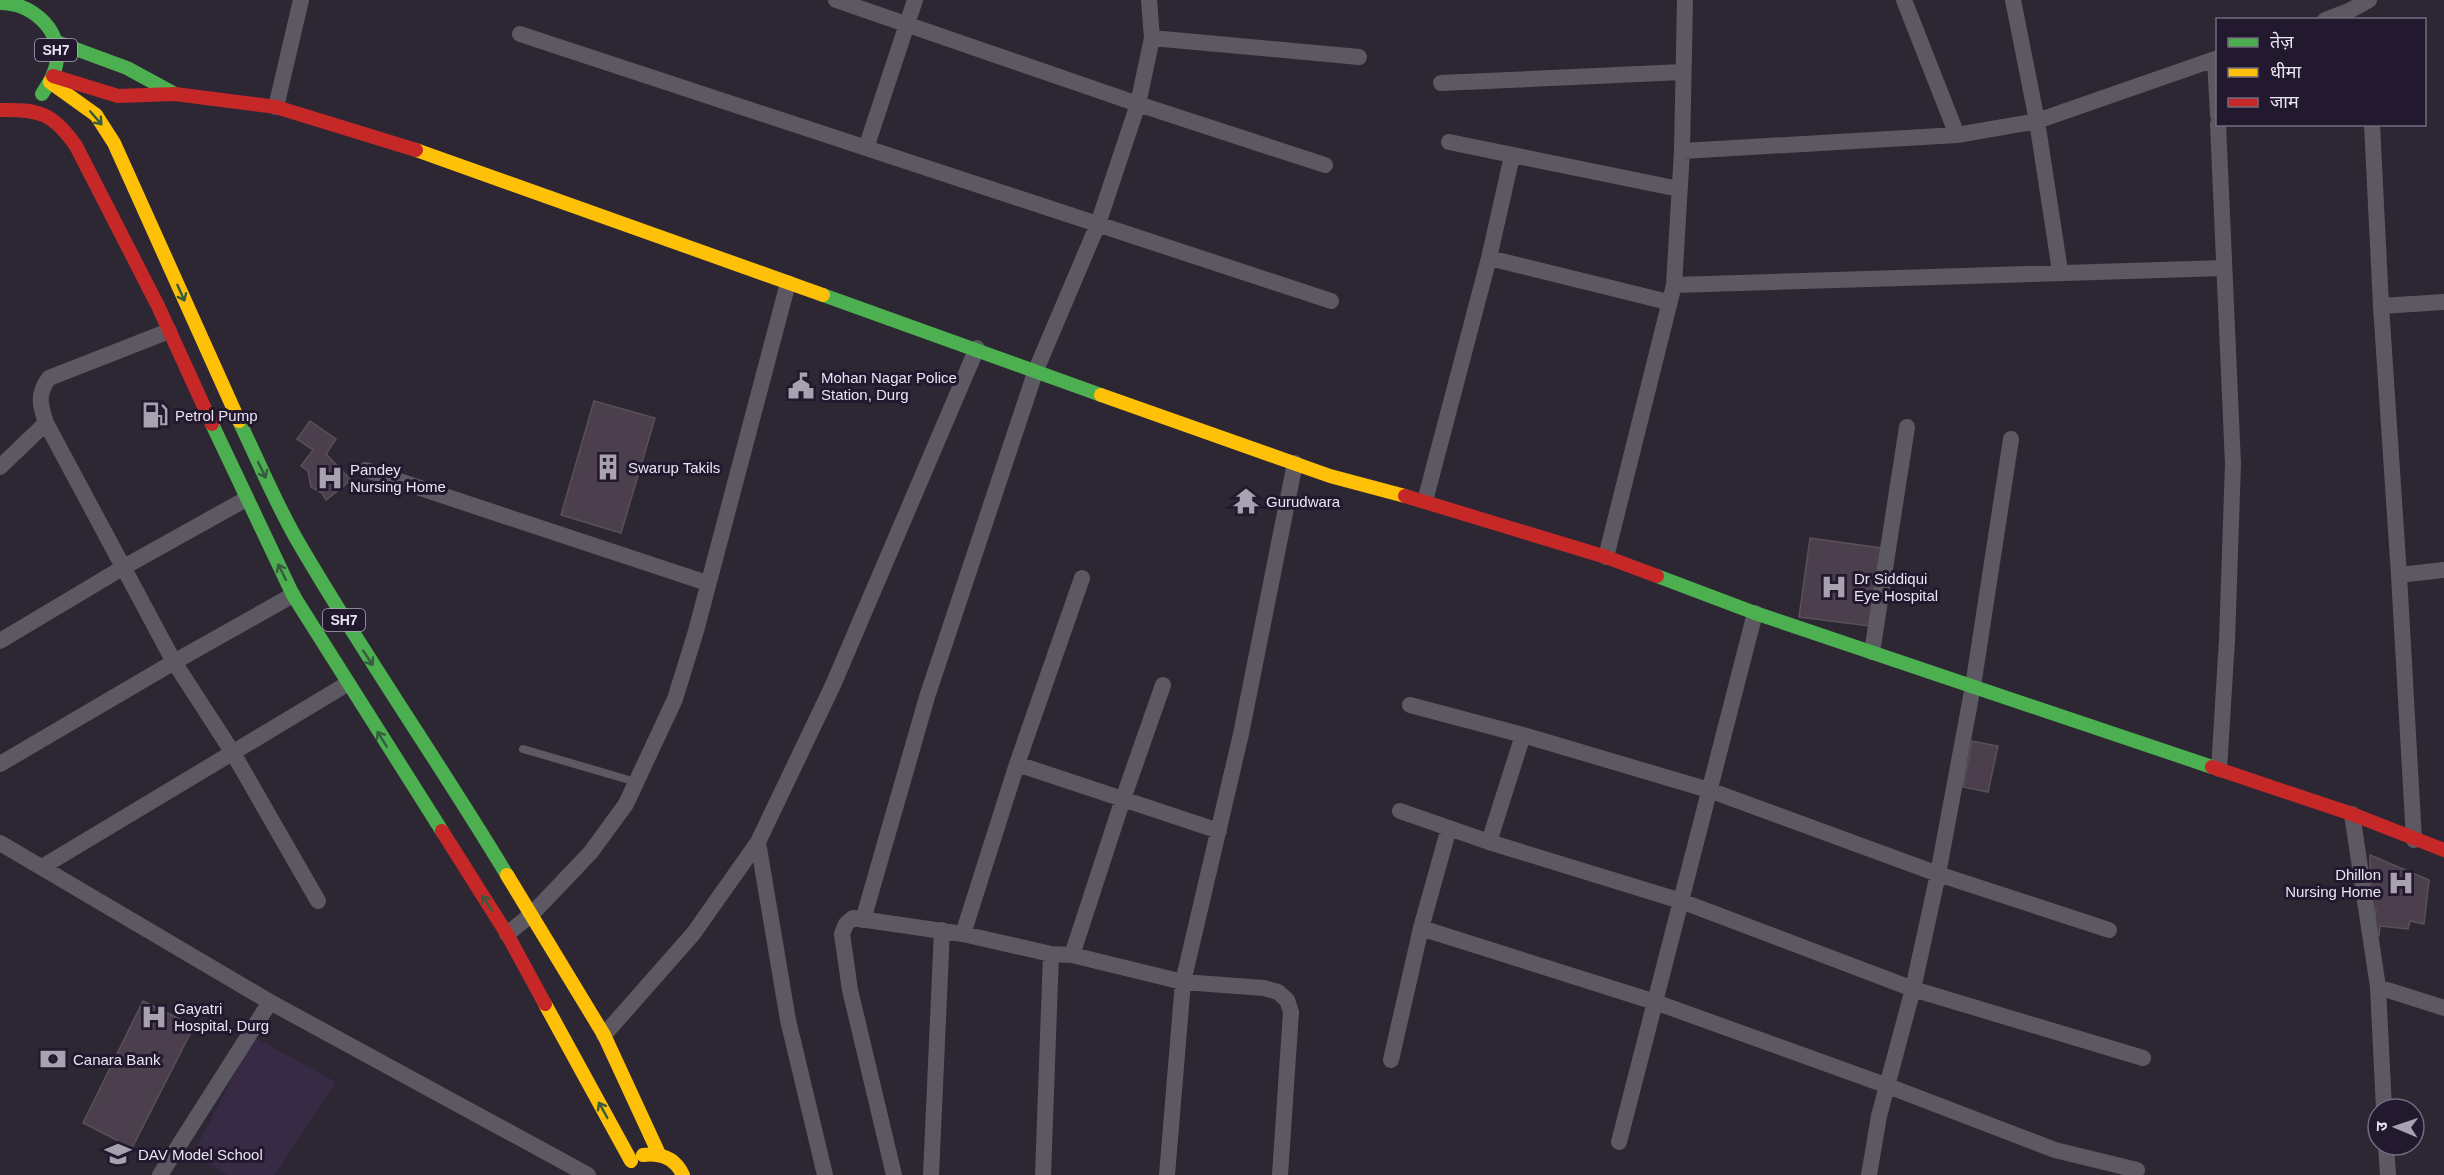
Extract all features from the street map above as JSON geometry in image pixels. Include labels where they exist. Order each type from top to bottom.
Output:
[{"type":"main road","name":"SH7","points":[[0,3],[23,3],[42,20],[54,41],[57,56],[52,79],[42,94],[28,104],[6,110]]},
{"type":"main road","points":[[54,41],[127,68],[175,94]]},
{"type":"main road","points":[[52,79],[118,96],[175,94],[276,107],[428,154],[977,348],[1330,476],[1425,501],[1606,557],[1755,613],[2352,814],[2444,850]]},
{"type":"main road","name":"SH7","points":[[52,79],[96,115],[114,143],[169,331],[293,595],[347,684],[507,934],[631,1161]]},
{"type":"main road","name":"SH7","points":[[6,110],[43,111],[64,127],[150,260],[236,416],[295,537],[353,635],[456,791],[604,1035],[659,1154],[676,1164],[683,1175]]},
{"type":"main road","points":[[622,1174],[631,1161],[644,1154],[659,1154]]},
{"type":"street","points":[[276,107],[301,0]]},
{"type":"street","points":[[836,0],[1138,104],[1325,165]]},
{"type":"street","points":[[866,148],[909,24],[915,0]]},
{"type":"street","points":[[863,920],[927,697],[1036,370],[1098,224],[1138,104],[1152,38],[1149,0]]},
{"type":"street","points":[[1606,557],[1674,285],[1682,151],[1685,0]]},
{"type":"street","points":[[2013,0],[2037,121],[2060,271]]},
{"type":"street","points":[[2335,18],[2350,15],[2369,0]]},
{"type":"street","points":[[1908,1],[1957,135]]},
{"type":"street","points":[[520,34],[1330,301]]},
{"type":"street","points":[[1152,38],[1359,57]]},
{"type":"street","points":[[1682,151],[1957,135],[2037,121],[2216,59]]},
{"type":"street","points":[[1441,83],[1683,72]]},
{"type":"street","points":[[2218,126],[2233,464],[2227,640],[2219,769]]},
{"type":"street","points":[[2372,126],[2414,840]]},
{"type":"street","points":[[1449,142],[1679,189]]},
{"type":"street","points":[[1425,501],[1489,258],[1512,156]]},
{"type":"street","points":[[1489,258],[1668,302]]},
{"type":"street","points":[[1674,285],[2060,271],[2224,268]]},
{"type":"street","points":[[507,934],[532,914],[591,852],[626,804],[675,699],[696,631],[788,283]]},
{"type":"street","points":[[2381,306],[2444,302]]},
{"type":"street","points":[[169,331],[49,378],[42,389],[39,403],[46,423],[174,662],[233,753],[318,901]]},
{"type":"street","points":[[604,1035],[693,934],[758,842],[833,685],[977,348]]},
{"type":"street","points":[[0,468],[46,423]]},
{"type":"street","points":[[1872,652],[1907,427]]},
{"type":"street","points":[[1869,1175],[1880,1116],[1913,989],[1938,874],[1973,686],[2011,439]]},
{"type":"street","points":[[1167,1175],[1183,982],[1241,734],[1295,463]]},
{"type":"street","points":[[366,470],[707,583]]},
{"type":"street","points":[[0,641],[124,567],[246,499]]},
{"type":"street","points":[[2398,575],[2444,570]]},
{"type":"street","points":[[963,934],[1017,764],[1082,578]]},
{"type":"street","points":[[0,764],[293,595]]},
{"type":"street","points":[[1619,1142],[1755,613]]},
{"type":"street","points":[[42,867],[347,684]]},
{"type":"street","points":[[1072,955],[1163,685]]},
{"type":"street","points":[[1410,705],[1523,735],[1709,790],[1938,874],[2109,930]]},
{"type":"street","points":[[1489,842],[1523,735]]},
{"type":"street","points":[[1017,764],[1219,831]]},
{"type":"street","points":[[1400,811],[1489,842],[1681,902],[1913,989],[2144,1058]]},
{"type":"street","points":[[2352,814],[2378,987],[2383,1097]]},
{"type":"street","points":[[1391,1060],[1421,928],[1449,828]]},
{"type":"street","points":[[758,842],[788,1020],[825,1175]]},
{"type":"street","points":[[0,843],[270,1002],[588,1175]]},
{"type":"street","points":[[894,1175],[850,990],[842,933],[846,924],[853,918],[942,930],[1051,954],[1072,955],[1183,982],[1264,988],[1278,992],[1287,1000],[1291,1012],[1280,1175]]},
{"type":"street","points":[[1421,928],[1655,1002],[1888,1086],[2055,1150],[2137,1170]]},
{"type":"street","points":[[931,1175],[942,930]]},
{"type":"street","points":[[1043,1175],[1051,954]]},
{"type":"street","points":[[2378,987],[2444,1008]]},
{"type":"street","points":[[160,1175],[270,1002]]},
{"type":"street","points":[[2387,1157],[2388,1175]]},
{"type":"lane","points":[[523,749],[636,782]]},
{"type":"shaded area","points":[[254,1037],[336,1082],[275,1175],[227,1175],[192,1155]]},
{"type":"building","name":"Swarup Takils","points":[[594,401],[655,418],[621,533],[561,515]]},
{"type":"building","points":[[310,421],[336,439],[326,454],[351,480],[326,500],[322,493],[311,487],[308,471],[301,466],[313,450],[297,439]]},
{"type":"building","points":[[1810,538],[1881,548],[1870,626],[1799,617]]},
{"type":"building","points":[[1972,741],[1998,746],[1988,792],[1963,787]]},
{"type":"building","points":[[2370,855],[2429,880],[2424,924],[2410,921],[2408,929],[2380,926],[2379,936],[2374,936],[2376,909],[2370,908]]},
{"type":"building","points":[[143,1001],[194,1026],[132,1148],[83,1123]]},
{"type":"traffic: fast","points":[[0,3],[22,7],[32,12],[41,19],[54,37],[57,47],[56,64],[52,77],[42,94]]},
{"type":"traffic: fast","points":[[54,41],[127,68],[173,93]]},
{"type":"traffic: fast","points":[[823,295],[1101,395]]},
{"type":"traffic: fast","points":[[239,421],[297,540],[348,625],[507,875]]},
{"type":"traffic: fast","points":[[212,424],[293,595],[442,831]]},
{"type":"traffic: fast","points":[[1657,576],[1755,613],[2212,767]]},
{"type":"traffic: slow","points":[[50,82],[96,115],[114,143],[239,421]]},
{"type":"traffic: slow","points":[[416,150],[823,295]]},
{"type":"traffic: slow","points":[[1101,395],[1330,476],[1405,496]]},
{"type":"traffic: slow","points":[[507,875],[604,1035],[659,1154]]},
{"type":"traffic: slow","points":[[545,1004],[631,1161]]},
{"type":"traffic: slow","points":[[643,1155],[667,1158],[676,1164],[683,1175]]},
{"type":"traffic: jam","points":[[53,76],[118,96],[175,94],[276,107],[416,150]]},
{"type":"traffic: jam","points":[[0,110],[35,112],[44,115],[60,126],[76,146],[158,306],[212,424]]},
{"type":"traffic: jam","points":[[1405,496],[1606,557],[1657,576]]},
{"type":"traffic: jam","points":[[2212,767],[2352,814],[2444,850]]},
{"type":"traffic: jam","points":[[442,831],[507,934],[545,1004]]},
{"type":"place","name":"Mohan Nagar Police Station, Durg","points":[[801,386]]},
{"type":"place","name":"Petrol Pump","points":[[155,415]]},
{"type":"place","name":"Swarup Takils","points":[[608,467]]},
{"type":"place","name":"Pandey Nursing Home","points":[[330,478]]},
{"type":"place","name":"Gurudwara","points":[[1246,501]]},
{"type":"place","name":"Dr Siddiqui Eye Hospital","points":[[1834,587]]},
{"type":"place","name":"Dhillon Nursing Home","points":[[2401,883]]},
{"type":"place","name":"Gayatri Hospital, Durg","points":[[154,1017]]},
{"type":"place","name":"Canara Bank","points":[[53,1059]]},
{"type":"place","name":"DAV Model School","points":[[118,1154]]}]
